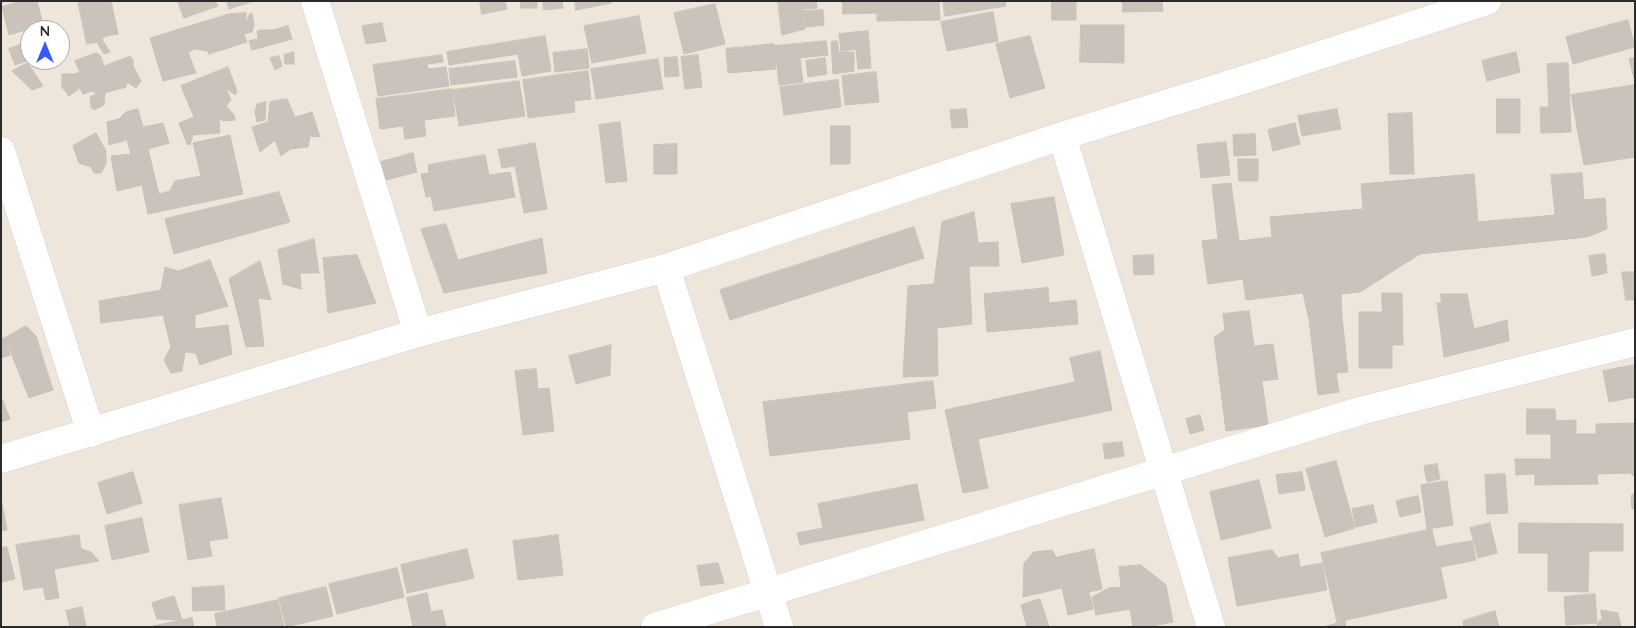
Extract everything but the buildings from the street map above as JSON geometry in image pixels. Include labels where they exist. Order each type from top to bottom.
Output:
[{"type":"street","points":[[316,1],[418,333]]},
{"type":"street","points":[[1,459],[418,333],[666,268],[1062,136],[1256,76],[1487,1]]},
{"type":"street","points":[[1062,136],[1211,627]]},
{"type":"street","points":[[1,151],[91,432]]},
{"type":"street","points":[[666,268],[779,627]]},
{"type":"street","points":[[655,627],[1360,411],[1635,342]]}]
